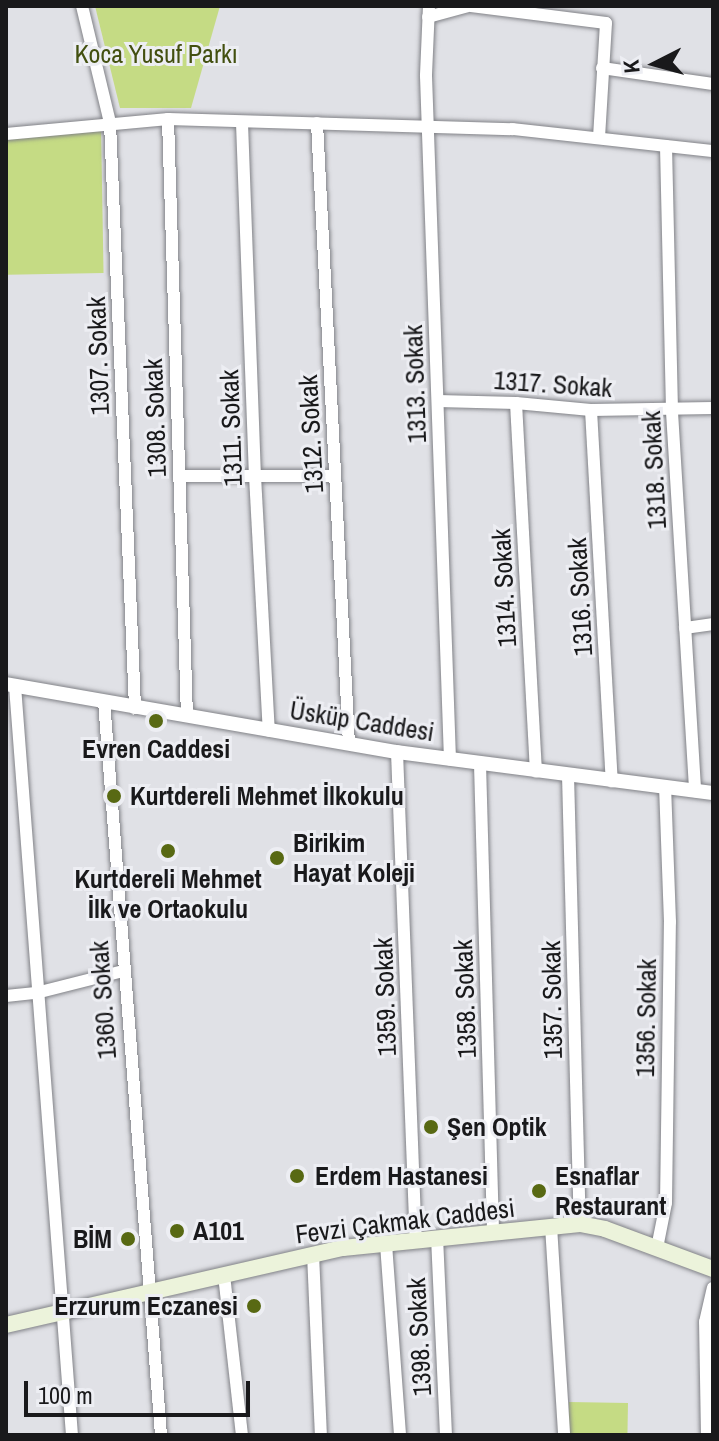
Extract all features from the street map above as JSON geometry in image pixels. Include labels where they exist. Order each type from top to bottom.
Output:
[{"type":"main road","name":"Fevzi Çakmak Caddesi","points":[[6,1325],[149,1295],[313,1254],[551,1226],[580,1224],[713,1269]]},
{"type":"street","name":"1307. Sokak","points":[[82,6],[110,123],[135,708]]},
{"type":"street","points":[[429,11],[469,6],[606,23],[599,137]]},
{"type":"street","name":"1313. Sokak","points":[[429,11],[428,126],[450,760]]},
{"type":"street","points":[[602,68],[713,84]]},
{"type":"street","points":[[6,134],[168,119],[428,126],[599,137],[713,151]]},
{"type":"street","name":"1308. Sokak","points":[[168,119],[187,716]]},
{"type":"street","name":"1311. Sokak","points":[[242,123],[255,476],[269,731]]},
{"type":"street","name":"1312. Sokak","points":[[317,123],[349,743]]},
{"type":"street","name":"1318. Sokak","points":[[666,146],[672,412],[695,791]]},
{"type":"street","name":"1317. Sokak","points":[[438,401],[516,403],[591,410],[672,412],[713,408]]},
{"type":"street","name":"1314. Sokak","points":[[516,403],[536,771]]},
{"type":"street","name":"1316. Sokak","points":[[591,410],[612,781]]},
{"type":"street","points":[[179,476],[335,476]]},
{"type":"street","points":[[685,628],[713,624]]},
{"type":"street","points":[[11,685],[72,1435]]},
{"type":"street","name":"Üsküp Caddesi","points":[[11,685],[397,752],[713,793]]},
{"type":"street","name":"1360. Sokak","points":[[104,701],[161,1435]]},
{"type":"street","name":"1359. Sokak","points":[[397,752],[416,1240]]},
{"type":"street","name":"1358. Sokak","points":[[480,764],[493,1233]]},
{"type":"street","name":"1357. Sokak","points":[[568,775],[580,1224]]},
{"type":"street","name":"1356. Sokak","points":[[657,1248],[666,1203],[670,922],[665,787]]},
{"type":"street","points":[[6,996],[36,993],[123,971]]},
{"type":"street","points":[[551,1226],[564,1435]]},
{"type":"street","name":"1398. Sokak","points":[[437,1237],[446,1435]]},
{"type":"street","points":[[386,1244],[400,1435]]},
{"type":"street","points":[[313,1254],[321,1435]]},
{"type":"street","points":[[224,1275],[242,1435]]},
{"type":"street","points":[[707,1435],[705,1322],[713,1288]]},
{"type":"green space","name":"Koca Yusuf Parkı","points":[[95,6],[220,6],[191,108],[120,108]]},
{"type":"green space","points":[[101,127],[104,273],[8,275],[6,129]]},
{"type":"green space","points":[[569,1402],[628,1403],[627,1435],[568,1435]]},
{"type":"place","name":"Evren Caddesi","points":[[156,721]]},
{"type":"place","name":"Kurtdereli Mehmet İlkokulu","points":[[114,796]]},
{"type":"place","name":"Kurtdereli Mehmet İlk ve Ortaokulu","points":[[168,851]]},
{"type":"place","name":"Birikim Hayat Koleji","points":[[277,858]]},
{"type":"place","name":"Şen Optik","points":[[431,1127]]},
{"type":"place","name":"Erdem Hastanesi","points":[[297,1176]]},
{"type":"place","name":"Esnaflar Restaurant","points":[[539,1191]]},
{"type":"place","name":"A101","points":[[177,1231]]},
{"type":"place","name":"BİM","points":[[128,1239]]},
{"type":"place","name":"Erzurum Eczanesi","points":[[254,1306]]}]
